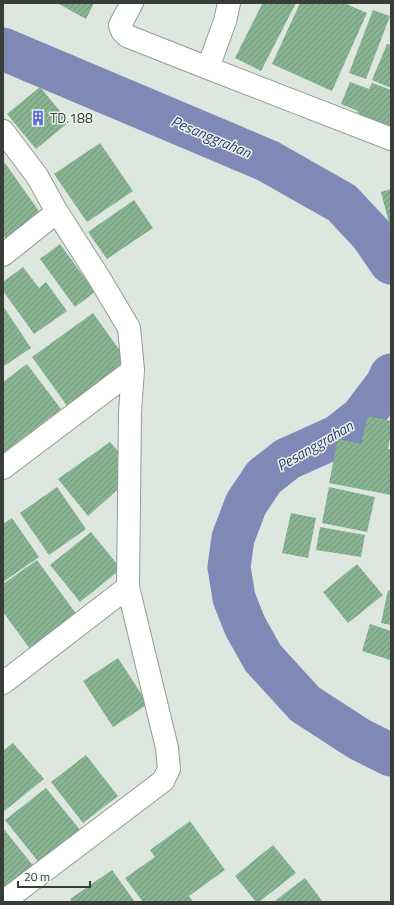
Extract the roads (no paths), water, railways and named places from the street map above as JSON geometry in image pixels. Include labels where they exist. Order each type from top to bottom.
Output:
[{"type":"street","points":[[132,3],[120,24],[122,31],[127,36],[391,139]]},
{"type":"street","points":[[208,68],[225,22],[229,3]]},
{"type":"street","points":[[3,131],[37,176],[57,212],[129,328],[133,370],[130,412],[128,587],[167,748],[169,769],[163,781],[3,902]]},
{"type":"street","points":[[3,255],[57,212]]},
{"type":"street","points":[[3,468],[133,370]]},
{"type":"street","points":[[3,683],[128,587]]},
{"type":"waterway","name":"Pesanggrahan","points":[[3,49],[268,161],[342,203],[371,234],[391,263]]},
{"type":"waterway","name":"Pesanggrahan","points":[[391,375],[387,384],[362,417],[338,436],[287,459],[264,477],[246,504],[233,538],[229,567],[234,598],[245,626],[263,658],[305,704],[359,739],[391,755]]},
{"type":"place","name":"TD.188","points":[[38,118]]}]
